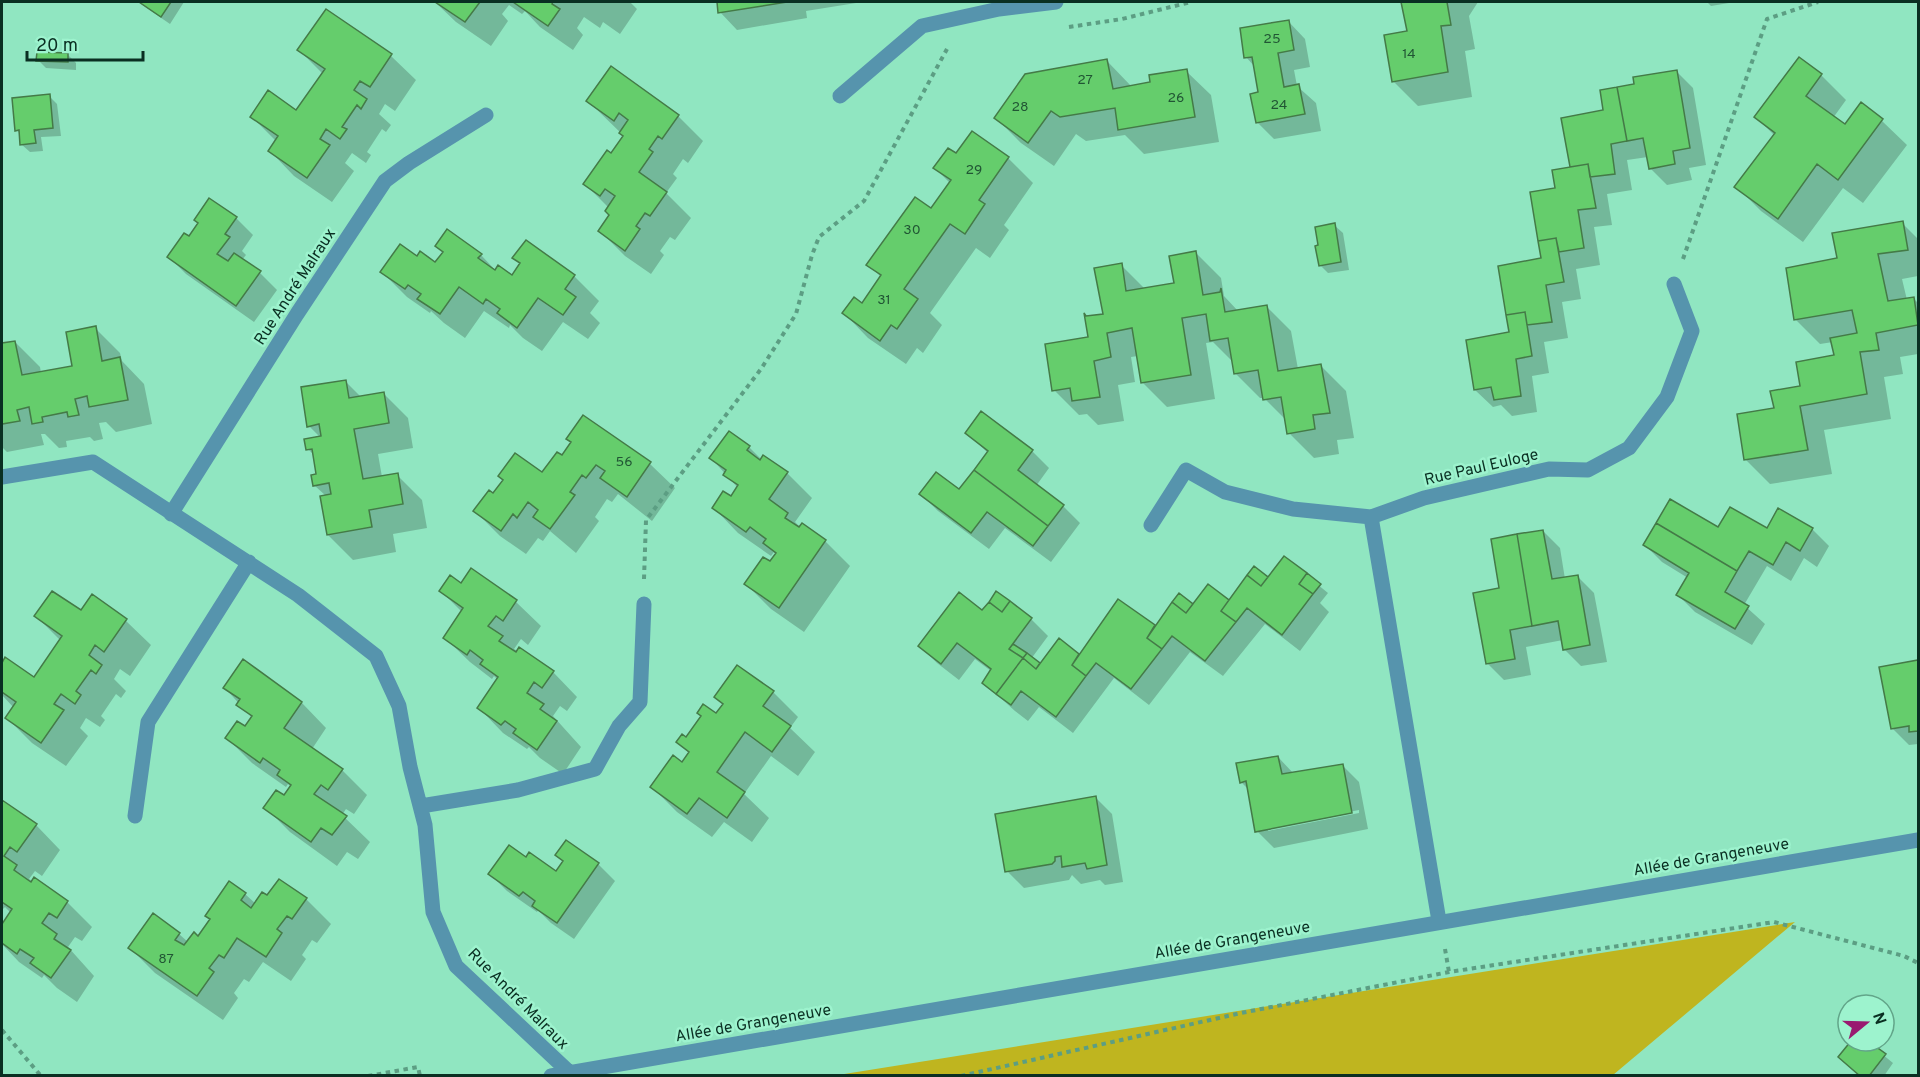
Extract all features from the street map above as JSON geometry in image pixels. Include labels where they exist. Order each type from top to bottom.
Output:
[{"type":"street","points":[[840,96],[922,26],[999,9],[1056,2]]},
{"type":"street","name":"Rue André Malraux","points":[[171,514],[297,314],[385,181],[409,163],[486,115]]},
{"type":"street","name":"Rue Paul Euloge","points":[[1151,525],[1186,470],[1225,492],[1293,509],[1371,517],[1424,498],[1549,469],[1588,470],[1629,448],[1667,397],[1692,331],[1674,284]]},
{"type":"street","name":"Rue André Malraux","points":[[2,477],[93,462],[298,595],[376,656],[399,706],[410,767],[425,825],[434,912],[456,966],[568,1072]]},
{"type":"street","points":[[1371,517],[1439,921]]},
{"type":"street","points":[[135,816],[148,722],[249,562]]},
{"type":"street","points":[[421,806],[518,790],[595,769],[619,726],[640,702],[644,604]]},
{"type":"street","name":"Allée de Grangeneuve","points":[[551,1076],[1918,840]]},
{"type":"path","points":[[1065,27],[1122,19],[1191,2]]},
{"type":"path","points":[[1674,284],[1767,19],[1818,2]]},
{"type":"path","points":[[644,604],[646,520],[761,369],[796,314],[819,237],[864,201],[947,49],[954,46]]},
{"type":"path","points":[[961,1076],[1241,1013],[1449,972],[1774,922],[1904,956],[1918,963]]},
{"type":"path","points":[[2,1030],[41,1076]]},
{"type":"path","points":[[368,1076],[418,1067],[420,1076]]},
{"type":"shaded area","points":[[1795,922],[1613,1075],[838,1075]]},
{"type":"building","points":[[139,2],[171,2],[161,17]]},
{"type":"building","points":[[435,2],[480,2],[465,22]]},
{"type":"building","points":[[513,2],[553,2],[552,4],[560,9],[548,26]]},
{"type":"building","points":[[717,2],[787,2],[718,13]]},
{"type":"building","points":[[1401,2],[1447,2],[1451,25],[1441,26],[1448,72],[1392,82],[1384,35],[1407,31]]},
{"type":"building","points":[[326,9],[392,54],[370,87],[360,81],[354,90],[367,99],[361,109],[357,105],[342,127],[347,129],[340,139],[326,129],[320,139],[330,145],[307,178],[268,151],[278,136],[250,117],[268,90],[296,110],[325,69],[297,50]]},
{"type":"building","points":[[1289,20],[1294,50],[1278,53],[1284,87],[1299,84],[1305,114],[1256,123],[1250,94],[1258,92],[1252,57],[1244,58],[1240,28]]},
{"type":"building","points":[[37,52],[68,53],[68,62],[36,61]]},
{"type":"building","points":[[1799,57],[1822,74],[1806,96],[1845,124],[1861,102],[1883,119],[1838,180],[1817,164],[1778,219],[1734,187],[1775,133],[1754,117]]},
{"type":"building","points":[[1107,59],[1113,89],[1150,82],[1149,75],[1187,69],[1195,117],[1118,130],[1115,108],[1060,117],[1051,111],[1028,143],[994,118],[1025,74]]},
{"type":"building","points":[[611,66],[679,115],[662,139],[658,136],[649,149],[653,152],[639,172],[667,192],[650,216],[645,213],[636,226],[640,229],[625,251],[598,231],[609,215],[605,211],[615,196],[605,189],[600,196],[583,184],[607,150],[611,153],[623,136],[619,133],[628,120],[619,113],[614,121],[586,101]]},
{"type":"building","points":[[1677,70],[1690,148],[1673,151],[1675,164],[1649,169],[1643,138],[1627,141],[1617,87],[1634,84],[1633,77]]},
{"type":"building","points":[[1617,87],[1627,141],[1611,144],[1615,174],[1590,177],[1588,164],[1570,167],[1561,118],[1603,110],[1600,90]]},
{"type":"building","points":[[50,94],[53,128],[34,130],[36,143],[20,145],[19,130],[15,131],[12,98]]},
{"type":"building","points":[[972,131],[1009,157],[979,200],[985,204],[965,234],[950,224],[904,289],[918,299],[897,329],[891,325],[880,341],[842,313],[854,297],[862,303],[881,275],[866,265],[915,197],[931,208],[951,180],[933,168],[948,148],[956,153]]},
{"type":"building","points":[[1588,164],[1596,208],[1578,210],[1584,248],[1559,252],[1556,238],[1538,241],[1530,192],[1555,188],[1552,170]]},
{"type":"building","points":[[209,198],[237,217],[225,234],[230,237],[217,254],[228,261],[234,253],[261,271],[236,306],[167,257],[184,233],[189,236],[198,223],[194,220]]},
{"type":"building","points":[[1903,221],[1908,250],[1878,254],[1888,301],[1914,297],[1918,325],[1876,333],[1879,350],[1860,352],[1867,394],[1800,406],[1808,450],[1744,460],[1737,414],[1774,408],[1770,391],[1800,386],[1796,362],[1834,355],[1830,338],[1857,333],[1852,310],[1794,320],[1786,268],[1837,258],[1832,233]]},
{"type":"building","points":[[1335,223],[1341,262],[1319,266],[1315,246],[1318,245],[1315,227]]},
{"type":"building","points":[[447,229],[482,254],[478,258],[495,270],[498,265],[512,275],[520,263],[512,258],[526,240],[575,275],[565,289],[576,297],[563,315],[538,298],[517,328],[497,313],[500,309],[486,299],[483,304],[459,287],[440,314],[417,299],[421,294],[408,285],[405,289],[380,272],[400,244],[417,256],[420,251],[435,262],[443,252],[435,246]]},
{"type":"building","points":[[1556,238],[1564,282],[1546,285],[1552,322],[1527,325],[1525,312],[1506,315],[1498,266],[1541,258],[1538,241]]},
{"type":"building","points":[[1196,251],[1203,295],[1220,292],[1221,288],[1225,312],[1267,305],[1278,371],[1321,364],[1330,413],[1313,415],[1315,429],[1287,434],[1281,397],[1263,400],[1258,370],[1234,374],[1228,338],[1210,341],[1206,314],[1182,318],[1191,375],[1141,383],[1132,328],[1107,333],[1111,357],[1094,361],[1100,397],[1072,401],[1070,388],[1052,391],[1045,344],[1088,337],[1084,313],[1086,316],[1103,314],[1094,268],[1122,263],[1126,291],[1174,283],[1169,256]]},
{"type":"building","points":[[1525,312],[1532,356],[1516,359],[1521,396],[1494,400],[1491,387],[1474,390],[1466,340],[1509,332],[1506,315]]},
{"type":"building","points":[[96,326],[102,361],[120,357],[128,400],[89,407],[87,396],[75,399],[79,415],[68,417],[67,412],[42,417],[43,422],[32,424],[29,407],[17,410],[20,421],[2,424],[2,343],[15,341],[22,375],[72,366],[66,332]]},
{"type":"building","points":[[346,380],[349,398],[384,392],[389,423],[354,429],[363,479],[398,473],[403,504],[369,510],[372,527],[327,535],[320,496],[331,494],[329,483],[313,486],[311,475],[316,474],[312,449],[306,450],[304,439],[321,436],[319,424],[307,427],[301,387]]},
{"type":"building","points":[[981,411],[1033,450],[1018,470],[1064,505],[1048,526],[974,470],[988,451],[965,433]]},
{"type":"building","points":[[583,415],[651,462],[627,497],[600,478],[605,471],[596,465],[586,478],[582,475],[570,492],[575,495],[550,529],[533,517],[538,510],[528,502],[517,518],[513,514],[501,531],[473,511],[489,490],[493,493],[503,480],[498,476],[515,453],[542,472],[557,452],[562,455],[571,442],[566,439]]},
{"type":"building","points":[[729,431],[750,446],[747,450],[760,460],[763,455],[788,472],[769,499],[788,513],[785,518],[799,527],[802,523],[826,540],[779,608],[744,584],[763,557],[770,561],[776,553],[763,543],[766,539],[750,527],[746,532],[712,508],[723,491],[731,496],[738,485],[723,475],[726,470],[709,458]]},
{"type":"building","points":[[974,470],[1048,526],[1033,546],[987,512],[971,533],[919,494],[936,472],[959,489]]},
{"type":"building","points":[[1670,499],[1718,527],[1730,507],[1767,528],[1778,508],[1813,528],[1800,551],[1786,542],[1773,565],[1749,551],[1737,571],[1656,523]]},
{"type":"building","points":[[1656,523],[1737,571],[1725,592],[1749,606],[1735,629],[1676,595],[1689,573],[1643,545]]},
{"type":"building","points":[[1543,530],[1552,579],[1578,575],[1590,645],[1563,650],[1558,621],[1532,626],[1517,534]]},
{"type":"building","points":[[1517,534],[1532,626],[1510,630],[1515,659],[1486,664],[1473,593],[1499,588],[1491,539]]},
{"type":"building","points":[[1284,556],[1307,573],[1299,584],[1313,594],[1282,635],[1247,608],[1236,622],[1221,611],[1247,575],[1261,586]]},
{"type":"building","points":[[1254,566],[1268,577],[1261,586],[1247,575]]},
{"type":"building","points":[[471,568],[517,600],[503,621],[496,616],[488,626],[503,636],[499,641],[516,652],[519,647],[554,671],[542,688],[534,682],[527,693],[544,704],[540,709],[557,721],[537,750],[513,733],[516,729],[505,721],[501,725],[477,708],[498,677],[480,664],[483,660],[470,650],[467,655],[443,638],[463,608],[439,591],[450,575],[461,583]]},
{"type":"building","points":[[1307,573],[1321,584],[1313,594],[1299,584]]},
{"type":"building","points":[[1208,584],[1229,600],[1221,611],[1236,622],[1205,661],[1172,636],[1162,649],[1147,638],[1172,602],[1186,613]]},
{"type":"building","points":[[52,591],[81,610],[92,594],[127,619],[104,652],[95,645],[89,655],[102,665],[96,674],[91,670],[76,691],[81,695],[75,704],[61,694],[54,704],[64,710],[41,743],[5,718],[16,702],[2,692],[2,663],[5,657],[34,677],[62,636],[34,616]]},
{"type":"building","points":[[996,591],[1010,601],[1002,612],[989,602]]},
{"type":"building","points":[[959,592],[982,610],[989,602],[1002,612],[1010,601],[1032,618],[1009,649],[1023,658],[996,694],[982,683],[991,669],[957,643],[941,664],[918,646]]},
{"type":"building","points":[[1179,593],[1193,604],[1186,613],[1172,602]]},
{"type":"building","points":[[1118,599],[1155,625],[1147,638],[1162,649],[1131,689],[1096,663],[1086,676],[1072,665]]},
{"type":"building","points":[[1059,638],[1079,654],[1072,665],[1086,676],[1056,717],[1021,691],[1011,705],[996,694],[1023,658],[1036,669]]},
{"type":"building","points":[[1013,644],[1027,653],[1023,658],[1009,649]]},
{"type":"building","points":[[1027,653],[1040,663],[1036,669],[1023,658]]},
{"type":"building","points":[[243,659],[302,702],[284,728],[343,769],[328,790],[321,785],[314,794],[347,816],[332,835],[321,828],[311,842],[263,808],[276,790],[284,795],[291,785],[277,775],[280,770],[263,758],[260,763],[225,738],[237,721],[245,726],[252,716],[236,705],[240,699],[223,688]]},
{"type":"building","points":[[1918,660],[1918,731],[1909,732],[1909,726],[1891,729],[1879,667]]},
{"type":"building","points":[[737,665],[774,691],[763,706],[791,726],[772,752],[745,732],[717,772],[745,792],[727,818],[699,798],[687,814],[650,787],[673,755],[682,762],[689,752],[676,742],[682,734],[686,737],[701,716],[697,713],[703,704],[716,713],[723,704],[714,697]]},
{"type":"building","points":[[1278,756],[1282,774],[1343,764],[1352,813],[1255,832],[1246,781],[1240,783],[1236,763]]},
{"type":"building","points":[[1096,796],[1107,865],[1087,869],[1085,863],[1062,867],[1061,856],[1055,857],[1052,864],[1005,872],[995,814]]},
{"type":"building","points":[[2,800],[37,824],[17,852],[10,847],[4,856],[17,865],[14,870],[31,882],[34,877],[68,901],[57,918],[49,913],[42,923],[57,934],[54,939],[71,950],[51,978],[30,963],[34,958],[20,949],[17,954],[2,943],[2,924],[12,909],[2,902]]},
{"type":"building","points":[[566,840],[599,863],[557,923],[532,906],[535,901],[523,892],[519,896],[488,874],[509,845],[526,857],[529,852],[556,871],[563,861],[555,855]]},
{"type":"building","points":[[279,879],[307,898],[292,919],[287,916],[277,929],[282,933],[266,957],[237,938],[224,958],[219,955],[209,968],[214,972],[197,996],[128,948],[153,913],[180,933],[175,940],[184,945],[194,932],[198,936],[210,919],[205,916],[229,881],[246,893],[241,900],[251,908],[262,892],[267,895]]},
{"type":"building","points":[[1841,1053],[1886,1054],[1869,1076],[1860,1076],[1838,1057]]}]
